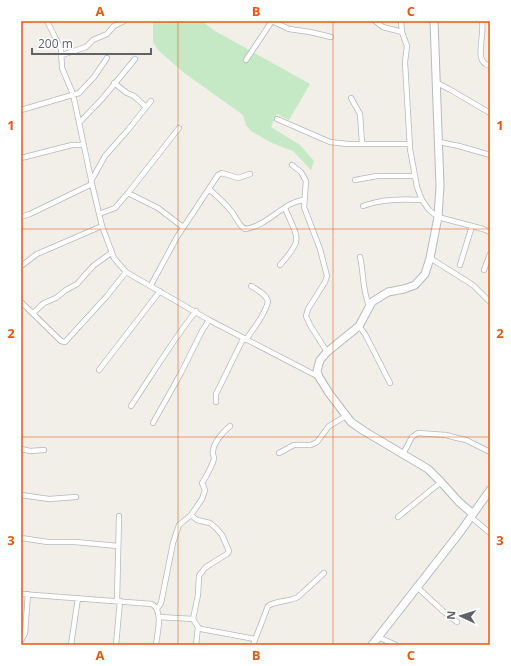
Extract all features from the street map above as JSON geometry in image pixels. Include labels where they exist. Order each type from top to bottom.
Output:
[{"type":"street","points":[[47,21],[58,42],[62,55],[62,68],[73,94],[80,122],[91,183],[102,226],[111,252],[120,266],[126,272],[196,311],[209,320],[319,378]]},
{"type":"street","points":[[62,55],[86,47],[93,40],[107,34],[114,26],[124,21]]},
{"type":"street","points":[[246,60],[272,21],[289,29],[331,37]]},
{"type":"street","points":[[375,21],[383,27],[402,32]]},
{"type":"street","points":[[401,21],[402,32],[407,46],[405,62],[410,144],[414,176],[422,200],[429,210],[438,217],[490,232]]},
{"type":"street","points":[[434,21],[440,186],[438,217],[430,258],[425,274],[418,283],[404,289],[388,292],[370,305],[359,326],[327,352],[320,360],[317,371],[319,378],[351,422],[428,469],[490,533]]},
{"type":"street","points":[[482,21],[481,58],[490,66]]},
{"type":"street","points":[[21,110],[81,91],[94,77],[107,58]]},
{"type":"street","points":[[80,122],[135,59]]},
{"type":"street","points":[[114,83],[126,93],[134,96],[146,107]]},
{"type":"street","points":[[437,83],[449,88],[490,113]]},
{"type":"street","points":[[351,98],[360,114],[362,143]]},
{"type":"street","points":[[21,217],[30,214],[91,183],[105,156],[151,101]]},
{"type":"street","points":[[277,119],[330,142],[348,144],[410,144]]},
{"type":"street","points":[[99,214],[116,208],[179,128]]},
{"type":"street","points":[[438,142],[459,146],[490,155]]},
{"type":"street","points":[[21,158],[67,146],[84,145]]},
{"type":"street","points":[[292,165],[301,172],[306,181],[304,200],[305,210],[320,249],[327,276],[325,282],[308,309],[306,316],[327,352]]},
{"type":"street","points":[[151,285],[183,227],[218,175],[222,173],[238,178],[250,174]]},
{"type":"street","points":[[355,180],[377,176],[414,176]]},
{"type":"street","points":[[209,188],[232,212],[242,228],[245,229],[265,222],[296,201],[304,200]]},
{"type":"street","points":[[128,193],[158,208],[183,227]]},
{"type":"street","points":[[363,206],[376,201],[422,200]]},
{"type":"street","points":[[280,265],[294,249],[297,240],[285,208]]},
{"type":"street","points":[[21,266],[37,254],[102,226]]},
{"type":"street","points":[[460,265],[472,226]]},
{"type":"street","points":[[33,313],[44,303],[56,298],[77,284],[93,266],[111,252]]},
{"type":"street","points":[[484,270],[490,254]]},
{"type":"street","points":[[360,257],[364,275],[365,292],[370,305]]},
{"type":"street","points":[[430,258],[473,285],[490,302]]},
{"type":"street","points":[[21,302],[61,341],[66,341],[107,296],[126,272]]},
{"type":"street","points":[[216,402],[216,394],[245,339],[259,323],[268,302],[264,295],[251,286]]},
{"type":"street","points":[[99,370],[160,291]]},
{"type":"street","points":[[131,406],[180,331],[196,311]]},
{"type":"street","points":[[153,424],[209,320]]},
{"type":"street","points":[[359,326],[365,334],[390,383]]},
{"type":"street","points":[[279,453],[294,445],[311,445],[317,442],[329,426],[346,416]]},
{"type":"street","points":[[157,609],[161,603],[173,543],[179,526],[191,515],[204,495],[205,488],[202,483],[208,474],[214,459],[213,450],[224,431],[230,426]]},
{"type":"street","points":[[403,454],[412,437],[418,432],[446,435],[466,440],[490,452]]},
{"type":"street","points":[[21,449],[30,451],[44,450]]},
{"type":"street","points":[[398,517],[441,482]]},
{"type":"street","points":[[372,645],[472,516],[490,490]]},
{"type":"street","points":[[21,495],[49,499],[76,497]]},
{"type":"street","points":[[191,515],[197,520],[210,523],[216,528],[222,535],[229,551],[201,572],[198,582],[198,596],[194,619],[198,627],[196,645]]},
{"type":"street","points":[[116,645],[119,516]]},
{"type":"street","points":[[21,538],[48,542],[75,542],[118,546]]},
{"type":"street","points":[[253,645],[268,606],[293,599],[324,573]]},
{"type":"street","points":[[417,587],[457,622]]},
{"type":"street","points":[[21,594],[152,604],[157,609],[159,617],[156,645]]},
{"type":"street","points":[[21,641],[25,633],[28,594]]},
{"type":"street","points":[[71,645],[78,598]]},
{"type":"street","points":[[159,617],[194,619]]},
{"type":"street","points":[[198,627],[201,629],[255,639]]},
{"type":"street","points":[[378,637],[396,645]]},
{"type":"green space","points":[[153,21],[202,21],[215,31],[310,84],[289,120],[277,114],[271,127],[300,145],[314,161],[311,170],[293,151],[272,143],[251,131],[246,125],[243,115],[183,72],[158,50],[153,42]]}]
